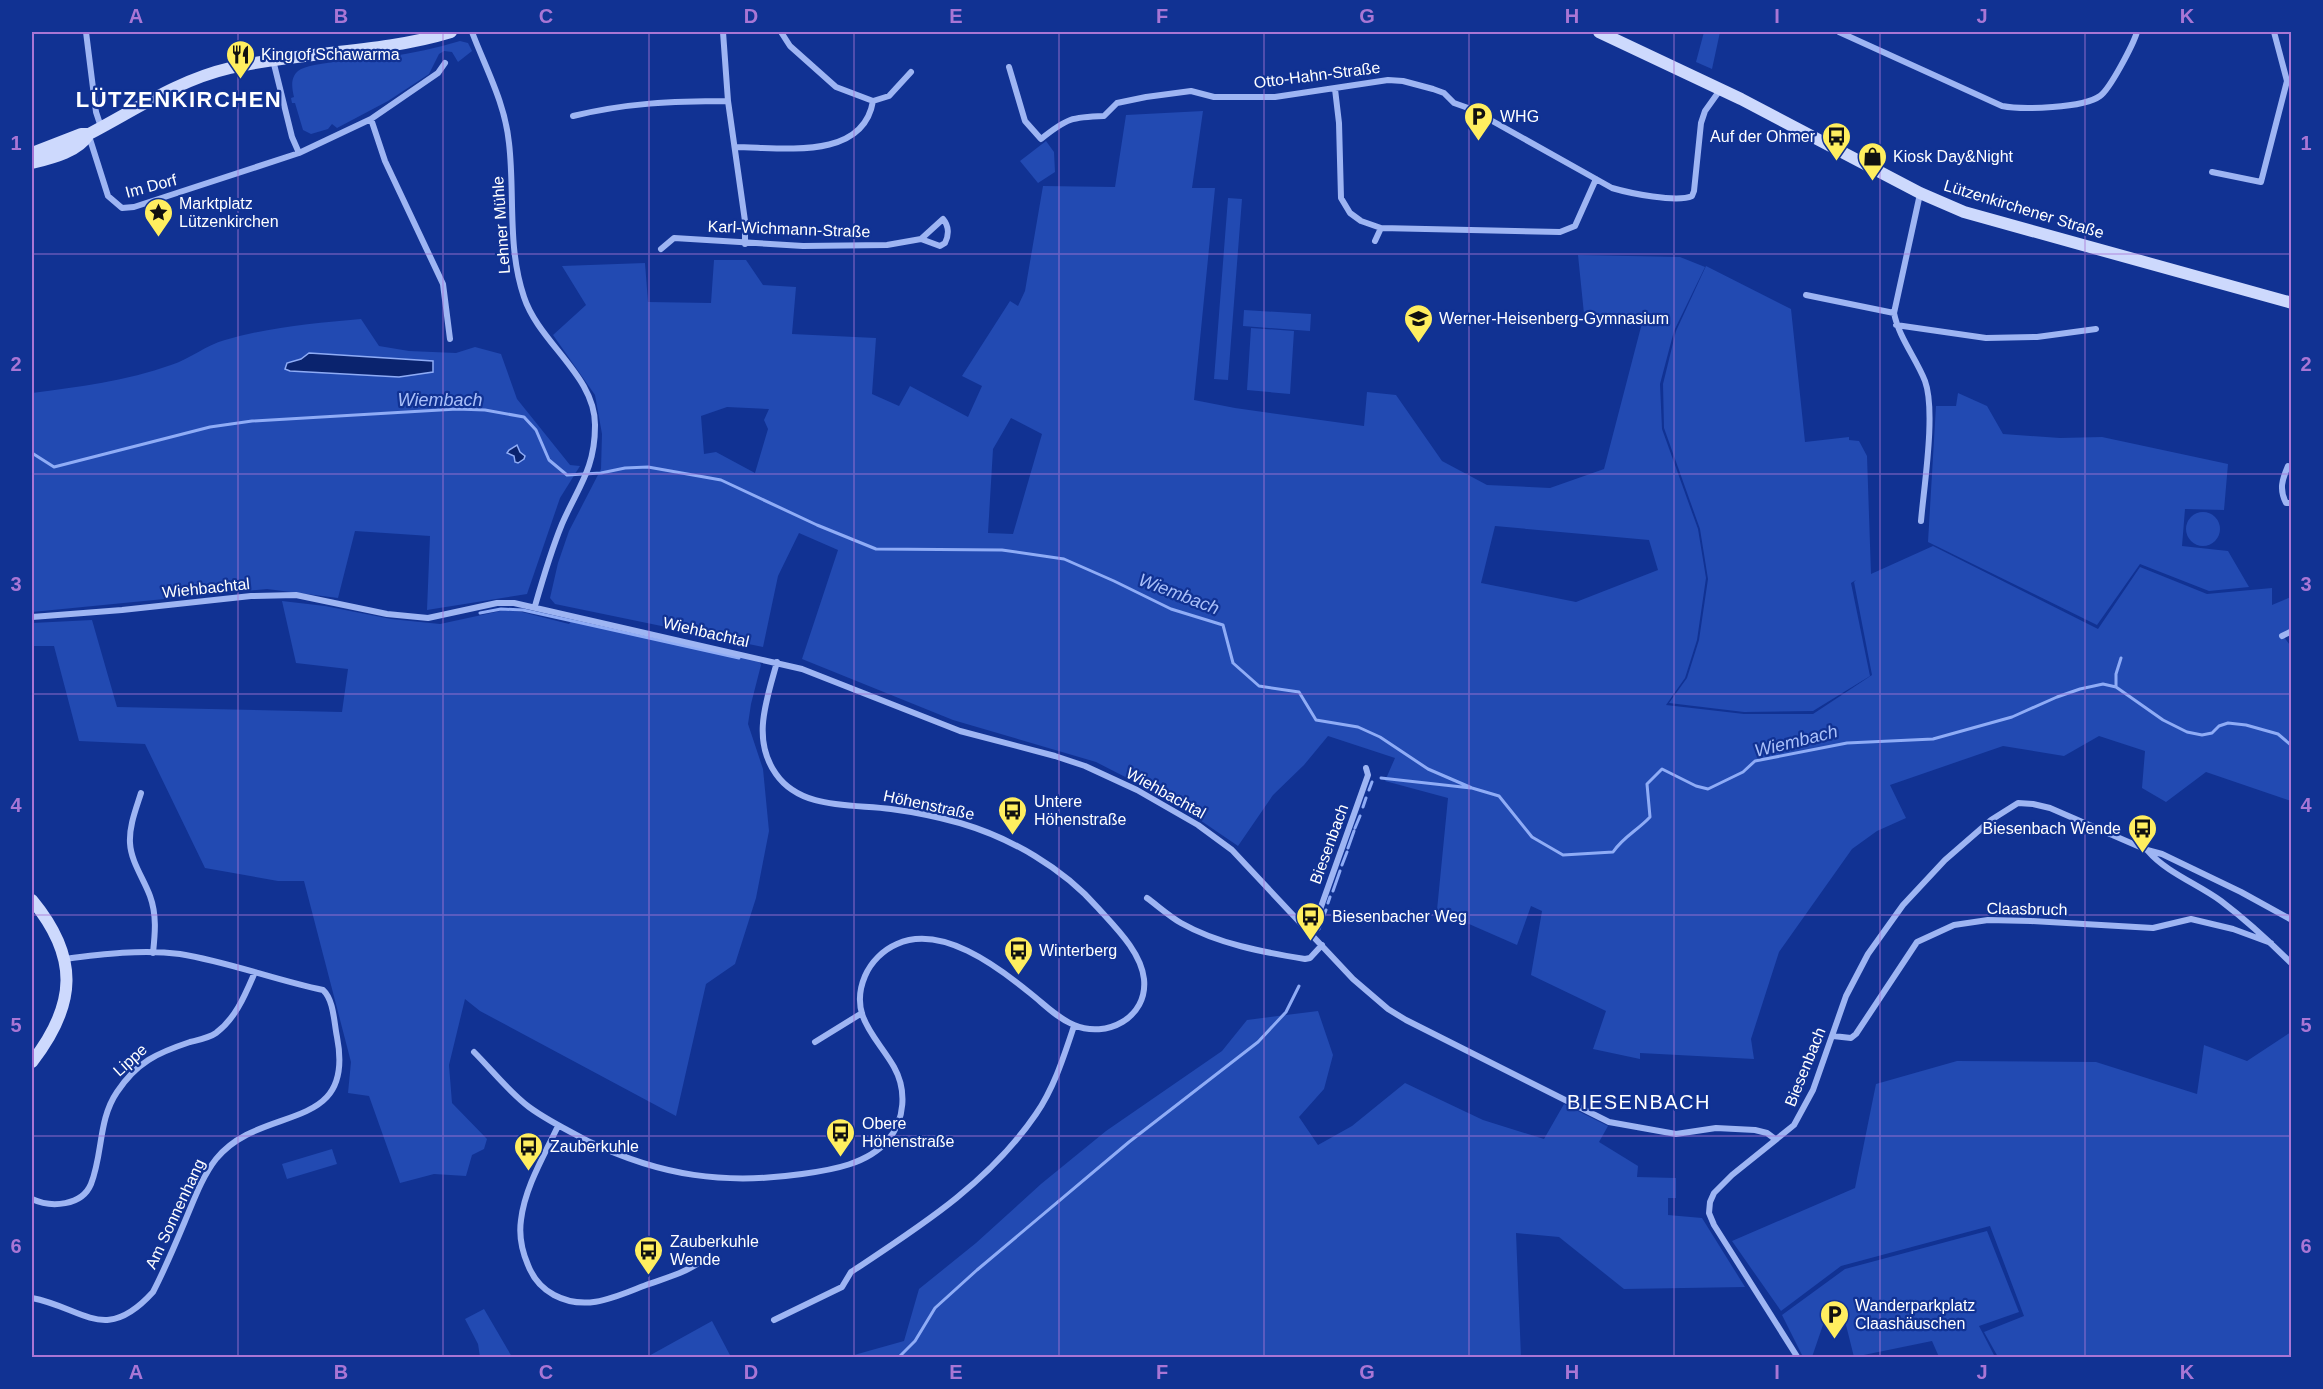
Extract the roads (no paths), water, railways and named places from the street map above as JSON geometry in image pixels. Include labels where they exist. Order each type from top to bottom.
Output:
[{"type":"main road","points":[[32,153],[81,134],[89,134],[173,88],[229,68],[392,45],[451,32]]},
{"type":"main road","name":"Lützenkirchener Straße","points":[[1599,32],[1721,89],[1920,193],[1964,212],[2292,303]]},
{"type":"main road","points":[[32,163],[74,148],[83,143],[89,134]]},
{"type":"main road","points":[[32,900],[48,920],[58,938],[65,959],[66,990],[62,1009],[51,1034],[32,1062]]},
{"type":"street","points":[[86,32],[96,112],[101,128]]},
{"type":"street","name":"Lehner Mühle","points":[[472,32],[492,77],[505,118],[510,150],[513,247],[524,299],[540,330],[581,381],[590,398],[596,424],[589,469],[563,522],[535,606]]},
{"type":"street","points":[[723,32],[728,101],[745,221],[745,244]]},
{"type":"street","points":[[781,32],[790,46],[836,87],[873,101],[889,96],[899,88],[911,72]]},
{"type":"street","points":[[1839,32],[2002,106],[2020,109],[2094,100],[2106,90],[2138,32]]},
{"type":"street","points":[[2212,172],[2261,182],[2287,81],[2274,32]]},
{"type":"street","points":[[273,60],[292,137],[299,153]]},
{"type":"street","name":"Im Dorf","points":[[89,134],[106,190],[116,205],[122,208],[134,207],[299,153],[371,119],[438,73],[445,63]]},
{"type":"street","name":"Otto-Hahn-Straße","points":[[1009,67],[1025,121],[1041,139],[1071,118],[1104,116],[1117,103],[1146,97],[1191,91],[1214,97],[1275,97],[1355,84],[1388,80],[1403,81],[1434,88],[1454,103],[1471,109],[1612,188],[1628,193],[1683,198],[1692,196],[1701,123],[1705,111],[1721,89]]},
{"type":"street","points":[[1335,89],[1339,123],[1341,198],[1346,208],[1355,217],[1371,225],[1381,228],[1568,231],[1575,226],[1596,179]]},
{"type":"street","points":[[573,116],[613,106],[668,101],[728,101]]},
{"type":"street","points":[[735,147],[831,146],[854,134],[866,122],[873,101]]},
{"type":"street","points":[[371,119],[385,161],[443,284],[450,339]]},
{"type":"street","points":[[1920,193],[1894,313],[1896,325],[1925,381],[1929,394],[1921,521]]},
{"type":"street","name":"Karl-Wichmann-Straße","points":[[661,249],[674,238],[803,246],[887,245],[921,240],[935,246],[945,243],[948,230],[943,219],[921,240]]},
{"type":"street","points":[[1376,241],[1381,228]]},
{"type":"street","points":[[1806,295],[1894,313]]},
{"type":"street","points":[[1896,325],[1986,338],[2037,337],[2096,329]]},
{"type":"street","points":[[2288,466],[2283,478],[2281,493],[2286,503],[2292,503]]},
{"type":"street","name":"Wiehbachtal","points":[[32,617],[270,596],[296,596],[397,615],[428,618],[497,603],[514,603],[777,662],[827,677],[960,731],[1085,766],[1137,790],[1198,825],[1232,850],[1308,929]]},
{"type":"street","points":[[2282,636],[2292,631]]},
{"type":"street","name":"Höhenstraße","points":[[474,1052],[526,1105],[558,1126],[621,1157],[689,1175],[743,1180],[770,1179],[846,1165],[871,1155],[889,1139],[900,1119],[903,1103],[902,1086],[896,1069],[870,1034],[862,1013],[860,997],[862,982],[870,966],[880,954],[894,945],[911,939],[930,939],[949,943],[970,952],[1013,980],[1074,1026],[1093,1030],[1107,1029],[1124,1023],[1135,1011],[1143,994],[1144,980],[1131,947],[1090,899],[1042,861],[986,832],[960,823],[892,809],[822,802],[801,796],[786,786],[775,774],[764,751],[762,724],[777,662]]},
{"type":"street","name":"Biesenbach","points":[[1308,929],[1320,911],[1368,776],[1366,768]]},
{"type":"street","points":[[141,793],[133,819],[130,843],[131,853],[150,897],[153,910],[155,923],[153,953]]},
{"type":"street","name":"Biesenbach","points":[[1798,1358],[1714,1225],[1709,1213],[1710,1202],[1714,1194],[1732,1175],[1775,1139],[1789,1131],[1803,1110],[1833,1036],[1846,996],[1868,954],[1903,905],[1944,860],[2004,811],[2018,803],[2033,804],[2050,808],[2147,850],[2162,854],[2241,892],[2292,920]]},
{"type":"street","name":"Claasbruch","points":[[2147,850],[2156,860],[2221,901],[2292,964]]},
{"type":"street","points":[[1147,898],[1187,926],[1249,949],[1305,959],[1310,958],[1322,945]]},
{"type":"street","name":"Claasbruch","points":[[1833,1036],[1851,1038],[1856,1034],[1917,942],[1954,926],[1988,920],[2153,928],[2191,919],[2233,929],[2271,943]]},
{"type":"street","points":[[1308,929],[1353,979],[1388,1009],[1609,1122],[1677,1134],[1716,1128],[1755,1130],[1767,1133],[1775,1139]]},
{"type":"street","name":"Am Sonnenhang","points":[[32,1298],[94,1320],[110,1320],[125,1316],[141,1305],[157,1285],[204,1179],[224,1150],[248,1133],[316,1107],[327,1100],[333,1091],[339,1072],[340,1055],[328,995],[324,990],[214,961],[178,954],[96,955],[65,959]]},
{"type":"street","name":"Lippe","points":[[32,1199],[50,1205],[63,1204],[81,1197],[91,1185],[103,1125],[110,1103],[127,1077],[145,1061],[161,1052],[214,1034],[230,1020],[242,1002],[255,972]]},
{"type":"street","points":[[815,1042],[862,1013]]},
{"type":"street","points":[[774,1320],[842,1287],[851,1272],[951,1203],[1003,1156],[1037,1113],[1060,1066],[1074,1026]]},
{"type":"street","points":[[558,1126],[535,1174],[520,1221],[523,1252],[531,1274],[543,1289],[564,1301],[581,1304],[601,1302],[684,1273],[700,1262]]},
{"type":"waterway","name":"Wiembach","points":[[32,453],[54,467],[210,427],[252,421],[457,409],[485,410],[524,417],[536,430],[549,460],[567,475],[648,467],[721,480],[817,525],[876,549],[1002,550],[1064,559],[1171,609],[1223,625],[1233,663],[1259,686],[1299,692],[1316,720],[1358,727],[1380,737],[1428,769],[1472,788],[1499,796],[1532,837],[1563,855],[1613,852],[1650,817],[1647,784],[1662,769],[1696,786],[1708,789],[1743,772],[1755,761],[1847,743],[1933,739],[2012,717],[2057,697],[2103,684],[2116,687],[2163,720],[2187,732],[2202,735],[2212,733],[2219,726],[2228,723],[2246,725],[2278,734],[2292,746]]},
{"type":"waterway","points":[[480,613],[501,609],[523,610],[739,658]]},
{"type":"waterway","points":[[2116,686],[2116,674],[2121,658]]},
{"type":"waterway","points":[[1381,778],[1471,788]]},
{"type":"waterway","points":[[1369,790],[1372,782]]},
{"type":"waterway","points":[[1363,807],[1366,798]]},
{"type":"waterway","points":[[1355,828],[1360,816]]},
{"type":"waterway","points":[[1348,848],[1354,831]]},
{"type":"waterway","points":[[1342,865],[1347,852]]},
{"type":"waterway","points":[[1333,891],[1340,871]]},
{"type":"waterway","points":[[1328,903],[1330,897]]},
{"type":"waterway","points":[[1319,929],[1326,910]]},
{"type":"waterway","points":[[898,1358],[915,1341],[935,1308],[977,1270],[1129,1142],[1258,1042],[1286,1012],[1299,986]]},
{"type":"place","name":"King of Schawarma","points":[[240,80]]},
{"type":"place","name":"WHG","points":[[1479,142]]},
{"type":"place","name":"Auf der Ohmer","points":[[1836,162]]},
{"type":"place","name":"Kiosk Day&Night","points":[[1872,182]]},
{"type":"place","name":"Marktplatz Lützenkirchen","points":[[158,238]]},
{"type":"place","name":"Werner-Heisenberg-Gymnasium","points":[[1418,344]]},
{"type":"place","name":"Untere Höhenstraße","points":[[1013,836]]},
{"type":"place","name":"Biesenbach Wende","points":[[2142,854]]},
{"type":"place","name":"Biesenbacher Weg","points":[[1311,942]]},
{"type":"place","name":"Winterberg","points":[[1018,976]]},
{"type":"place","name":"Obere Höhenstraße","points":[[841,1158]]},
{"type":"place","name":"Zauberkuhle","points":[[529,1172]]},
{"type":"place","name":"Zauberkuhle Wende","points":[[649,1276]]},
{"type":"place","name":"Wanderparkplatz Claashäuschen","points":[[1834,1340]]},
{"type":"district","name":"LÜTZENKIRCHEN","points":[[179,99]]},
{"type":"district","name":"BIESENBACH","points":[[1639,1102]]}]
